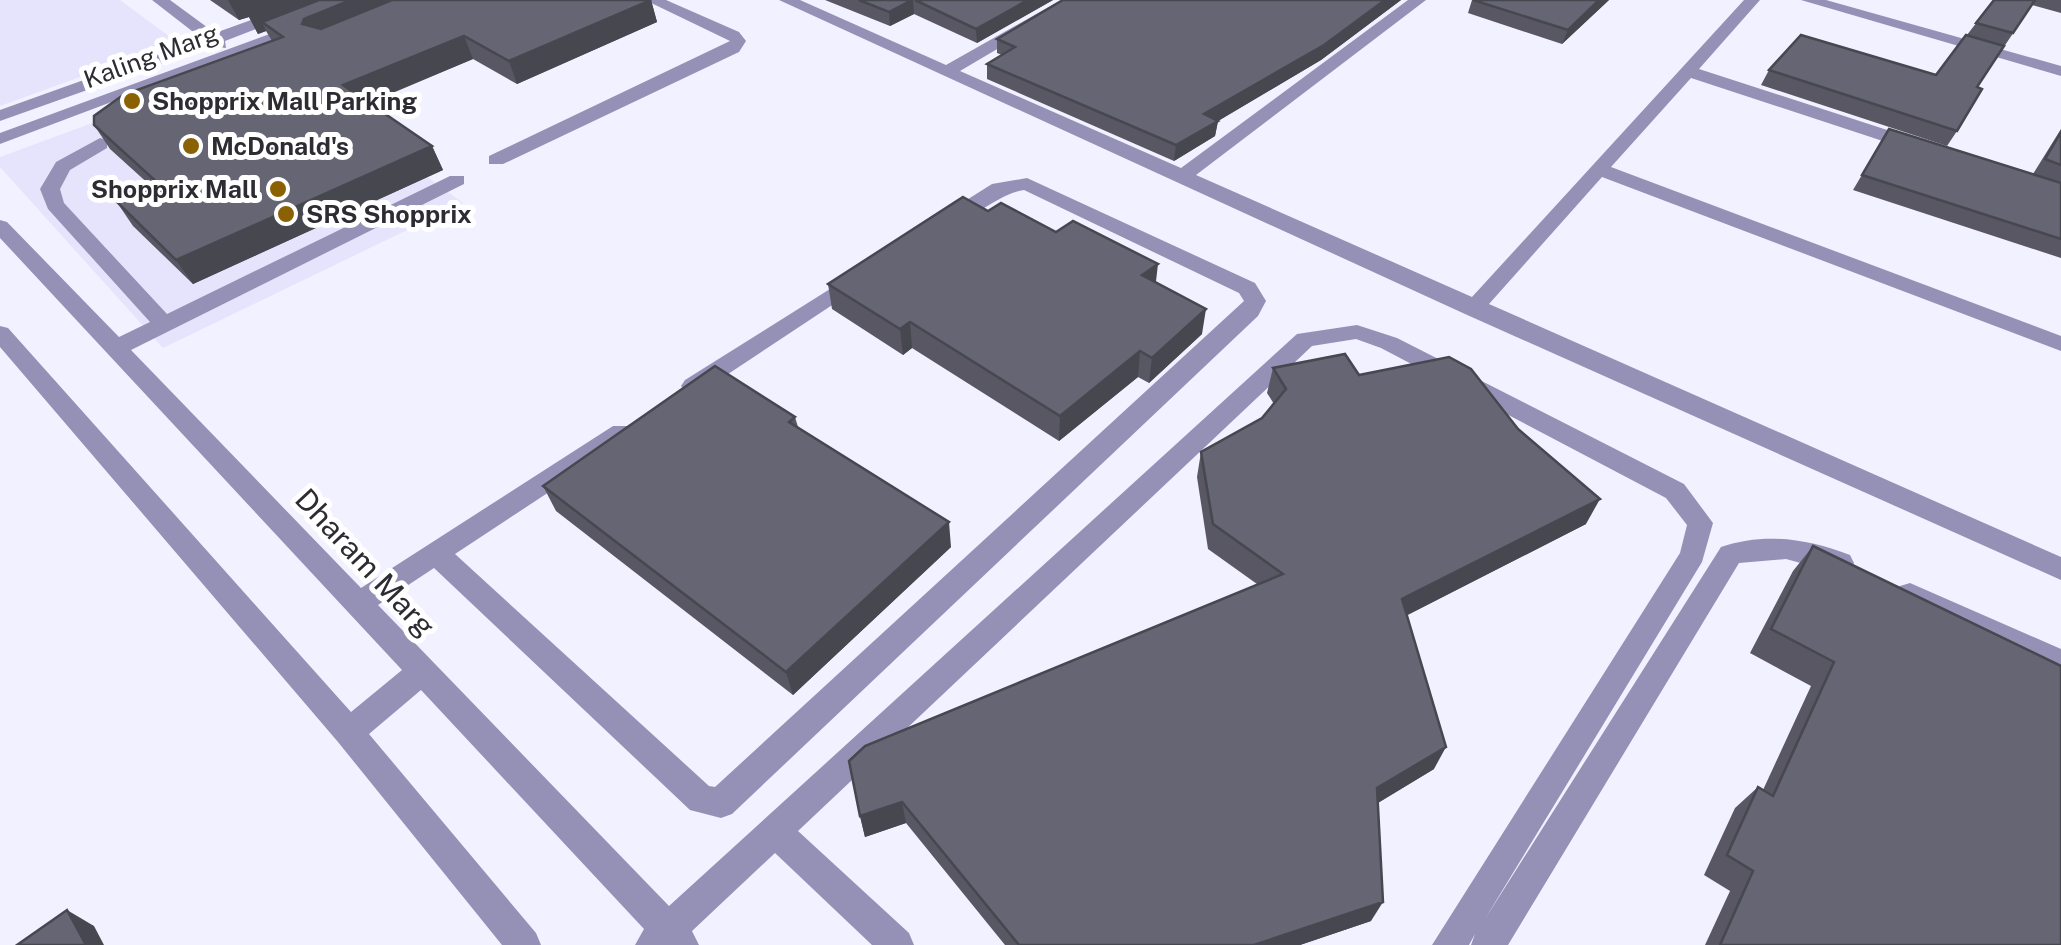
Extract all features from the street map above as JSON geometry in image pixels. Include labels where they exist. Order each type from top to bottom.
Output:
[{"type":"street","points":[[160,0],[231,53]]},
{"type":"street","name":"Kaling Marg","points":[[0,116],[322,0]]},
{"type":"street","points":[[496,160],[732,50],[738,41],[653,0]]},
{"type":"street","points":[[787,0],[2061,569]]},
{"type":"street","points":[[947,70],[1072,0]]},
{"type":"street","points":[[1182,177],[1418,0]]},
{"type":"street","points":[[1472,309],[1752,0]]},
{"type":"street","points":[[1808,0],[2061,71]]},
{"type":"street","name":"Kaling Marg","points":[[0,139],[339,13]]},
{"type":"street","points":[[1688,70],[1930,150]]},
{"type":"street","points":[[100,144],[63,166],[50,189],[55,205],[164,324]]},
{"type":"street","points":[[1598,170],[2061,344]]},
{"type":"street","points":[[115,348],[457,180]]},
{"type":"street","points":[[436,553],[701,800],[720,803],[1250,312],[1255,300],[1248,288],[1027,184],[999,188],[926,234]]},
{"type":"street","name":"Dharam Marg","points":[[0,226],[422,672],[667,940]]},
{"type":"street","points":[[358,604],[877,266]]},
{"type":"street","points":[[667,940],[775,831],[1305,339],[1357,332],[1389,343],[1675,492],[1700,523],[1693,555],[1449,945]]},
{"type":"street","points":[[0,333],[349,732],[524,945]]},
{"type":"street","points":[[1488,945],[1730,554],[1767,545],[1817,552],[2061,662]]},
{"type":"street","points":[[349,732],[422,672]]},
{"type":"street","points":[[775,831],[897,945]]},
{"type":"shaded area","points":[[0,0],[120,0],[177,42],[0,106]]},
{"type":"shaded area","points":[[266,59],[463,203],[163,348],[0,167],[0,157]]},
{"type":"building","points":[[319,0],[351,0],[304,19],[302,24],[321,29],[392,0],[651,0],[509,61],[464,36],[343,85],[432,146],[176,260],[116,201],[159,184],[94,125],[94,116],[123,95],[283,37],[262,22]]},
{"type":"building","points":[[859,0],[912,0],[889,12]]},
{"type":"building","points":[[915,0],[1028,0],[976,29]]},
{"type":"building","points":[[1063,0],[1385,0],[1324,45],[1204,114],[1218,121],[1176,145],[987,64],[1015,47],[997,39]]},
{"type":"building","points":[[1473,0],[1599,0],[1568,30]]},
{"type":"building","points":[[1994,0],[2035,0],[2013,33],[1976,23]]},
{"type":"building","points":[[1801,35],[1936,75],[1966,35],[2004,46],[1977,87],[1982,89],[1957,131],[1769,70]]},
{"type":"building","points":[[1889,129],[2061,183],[2061,239],[1862,175]]},
{"type":"building","points":[[2061,132],[2061,165],[2045,159]]},
{"type":"building","points":[[963,197],[988,211],[1001,203],[1056,232],[1073,221],[1158,264],[1142,275],[1206,309],[1152,358],[1140,351],[1060,416],[910,322],[900,329],[828,284]]},
{"type":"building","points":[[1345,354],[1359,375],[1449,357],[1471,369],[1518,429],[1600,499],[1402,599],[1446,747],[1377,788],[1383,902],[1254,945],[1019,945],[902,802],[860,816],[849,761],[865,746],[1283,574],[1213,524],[1201,452],[1262,418],[1286,389],[1273,368]]},
{"type":"building","points":[[715,366],[795,417],[789,422],[949,522],[786,672],[543,486]]},
{"type":"building","points":[[1813,546],[2061,666],[2061,945],[1720,945],[1753,871],[1727,855],[1758,787],[1773,796],[1834,662],[1771,629]]},
{"type":"building","points":[[67,910],[86,945],[17,945]]},
{"type":"place","name":"Shopprix Mall Parking","points":[[132,101]]},
{"type":"place","name":"McDonald's","points":[[191,146]]},
{"type":"place","name":"Shopprix Mall","points":[[278,189]]},
{"type":"place","name":"SRS Shopprix","points":[[286,214]]}]
